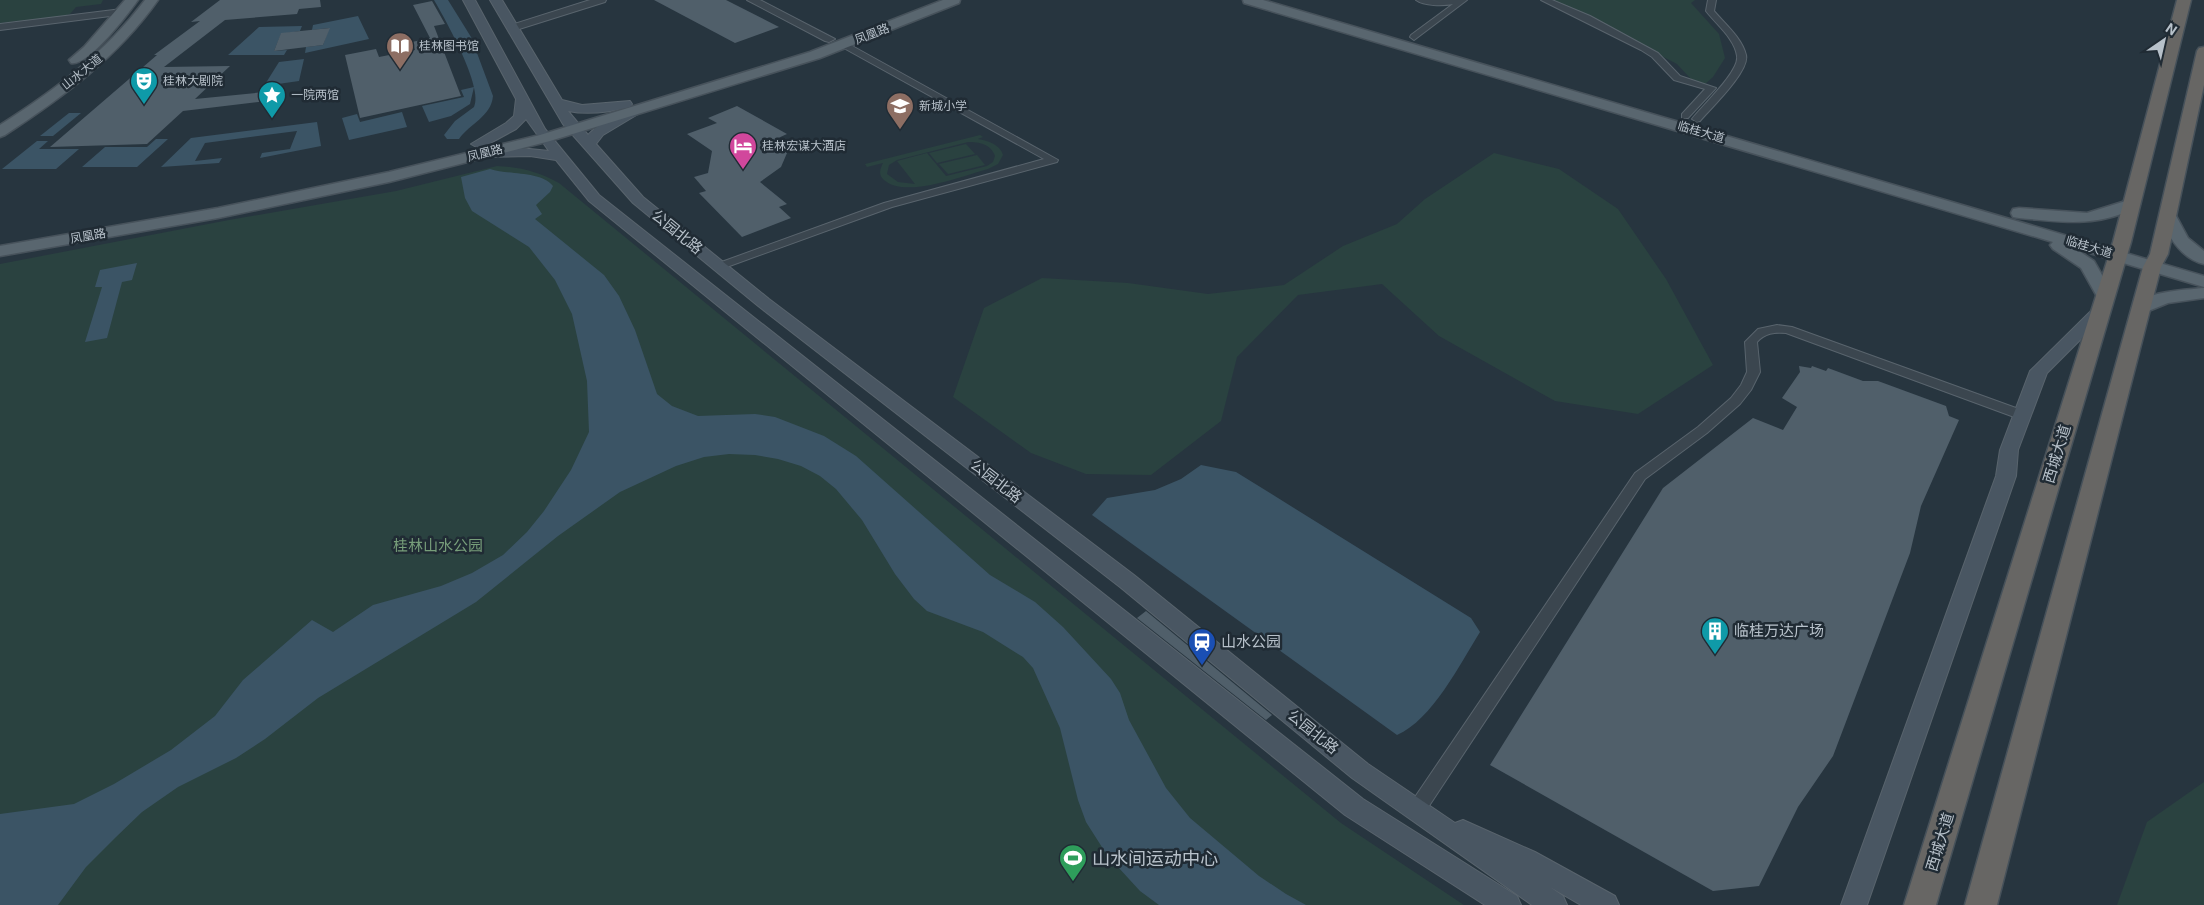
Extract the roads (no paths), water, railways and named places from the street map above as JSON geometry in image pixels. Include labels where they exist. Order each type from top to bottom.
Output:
[{"type":"highway","name":"西城大道","points":[[1920,905],[2119,249],[2184,0]]},
{"type":"highway","points":[[1982,905],[2141,308],[2168,216],[2199,93],[2204,51]]},
{"type":"main road","name":"山水大道","points":[[0,116],[50,82],[89,50],[132,0]]},
{"type":"main road","name":"山水大道","points":[[0,132],[64,87],[109,50],[144,12],[152,0]]},
{"type":"main road","name":"公园北路","points":[[469,0],[542,134],[594,198],[1354,807],[1508,905]]},
{"type":"main road","name":"公园北路","points":[[496,0],[572,125],[638,200],[720,266],[1127,581],[1360,771],[1554,905]]},
{"type":"main road","name":"凤凰路","points":[[836,40],[931,0]]},
{"type":"main road","name":"凤凰路","points":[[0,239],[103,223],[480,149],[542,134],[836,40],[954,0]]},
{"type":"main road","name":"临桂大道","points":[[1249,0],[2156,260]]},
{"type":"main road","name":"临桂大道","points":[[1286,0],[1691,118],[2017,219]]},
{"type":"main road","points":[[480,149],[521,117],[522,99]]},
{"type":"main road","points":[[557,103],[583,110],[629,107]]},
{"type":"main road","points":[[588,144],[598,132],[629,107]]},
{"type":"main road","points":[[480,149],[530,152],[561,157]]},
{"type":"main road","name":"凤凰路","points":[[0,251],[218,213],[389,177],[480,149]]},
{"type":"main road","points":[[2017,219],[2087,218],[2132,204]]},
{"type":"main road","points":[[2168,216],[2187,249],[2204,259]]},
{"type":"main road","points":[[1854,905],[2006,476],[2009,450],[2039,371],[2103,303],[2088,265],[2017,219]]},
{"type":"main road","points":[[2156,260],[2204,267]]},
{"type":"main road","points":[[2156,260],[2204,282]]},
{"type":"main road","points":[[2141,308],[2164,298],[2204,293]]},
{"type":"main road","points":[[1417,809],[1526,860],[1606,905]]},
{"type":"street","points":[[511,27],[594,0]]},
{"type":"street","points":[[511,27],[601,0]]},
{"type":"street","points":[[752,0],[836,40]]},
{"type":"street","points":[[720,266],[888,205],[1053,160],[762,0]]},
{"type":"street","points":[[1420,0],[1446,3],[1461,2]]},
{"type":"street","points":[[1545,0],[1587,18],[1644,48],[1655,55],[1678,79],[1711,88],[1691,118]]},
{"type":"street","points":[[1691,118],[1740,68],[1742,56],[1734,39],[1710,11],[1712,0]]},
{"type":"street","points":[[1414,37],[1461,2]]},
{"type":"street","points":[[0,27],[122,12]]},
{"type":"street","points":[[1417,809],[1640,476],[1686,443],[1736,401],[1750,383],[1754,369],[1751,342],[1759,333],[1774,329],[1791,331],[2022,414]]},
{"type":"water","points":[[358,16],[369,39],[305,53],[306,47],[323,45],[329,28],[312,30],[313,25]]},
{"type":"water","points":[[302,26],[300,31],[281,34],[274,51],[287,50],[284,55],[228,55],[259,27]]},
{"type":"water","points":[[304,59],[299,81],[264,86],[279,62]]},
{"type":"water","points":[[474,87],[470,104],[451,116],[429,122],[422,106],[464,97],[461,90]]},
{"type":"water","points":[[402,112],[407,127],[349,140],[342,118],[357,114],[360,122]]},
{"type":"water","points":[[69,113],[81,113],[53,136],[40,136]]},
{"type":"water","points":[[317,122],[321,146],[260,158],[262,153],[290,149],[297,131],[205,143],[195,161],[222,158],[219,163],[161,167],[191,138]]},
{"type":"water","points":[[156,139],[168,139],[137,167],[82,167],[105,147],[147,147]]},
{"type":"water","points":[[37,141],[48,141],[39,149],[79,149],[56,169],[2,169]]},
{"type":"water","points":[[490,169],[541,178],[553,186],[550,192],[536,205],[542,214],[535,219],[604,275],[619,296],[635,330],[657,394],[672,406],[698,416],[755,414],[775,417],[824,436],[856,456],[990,575],[1035,602],[1063,627],[1111,679],[1120,693],[1129,720],[1166,788],[1190,818],[1259,876],[1306,905],[1159,905],[1140,891],[1107,855],[1086,822],[1078,800],[1060,728],[1033,668],[1023,657],[983,632],[927,611],[914,599],[895,574],[862,520],[836,489],[820,476],[801,466],[778,459],[755,455],[729,454],[704,457],[676,466],[620,492],[558,536],[476,602],[318,698],[265,739],[236,758],[178,787],[142,812],[116,837],[86,867],[58,905],[0,905],[0,814],[74,804],[114,784],[171,750],[215,716],[243,680],[312,620],[333,632],[373,605],[441,586],[472,573],[503,555],[527,532],[544,511],[571,470],[589,432],[587,381],[572,314],[555,280],[529,247],[472,211],[465,198],[461,177]]},
{"type":"water","points":[[137,263],[132,280],[122,282],[107,338],[85,342],[102,287],[95,287],[100,270]]},
{"type":"water","points":[[1201,465],[1236,472],[1471,618],[1480,632],[1444,690],[1422,717],[1410,728],[1397,735],[1092,515],[1107,498],[1155,490],[1181,479]]},
{"type":"waterway","points":[[441,0],[463,37],[485,96],[484,104],[477,114],[456,129],[453,135]]},
{"type":"place","name":"桂林图书馆","points":[[400,70]]},
{"type":"place","name":"桂林大剧院","points":[[144,105]]},
{"type":"place","name":"一院两馆","points":[[272,119]]},
{"type":"place","name":"新城小学","points":[[900,130]]},
{"type":"place","name":"桂林宏谋大酒店","points":[[743,170]]},
{"type":"place","name":"临桂万达广场","points":[[1715,655]]},
{"type":"place","name":"山水公园","points":[[1202,666]]},
{"type":"place","name":"山水间运动中心","points":[[1073,882]]},
{"type":"park label","name":"桂林山水公园","points":[[438,546]]}]
